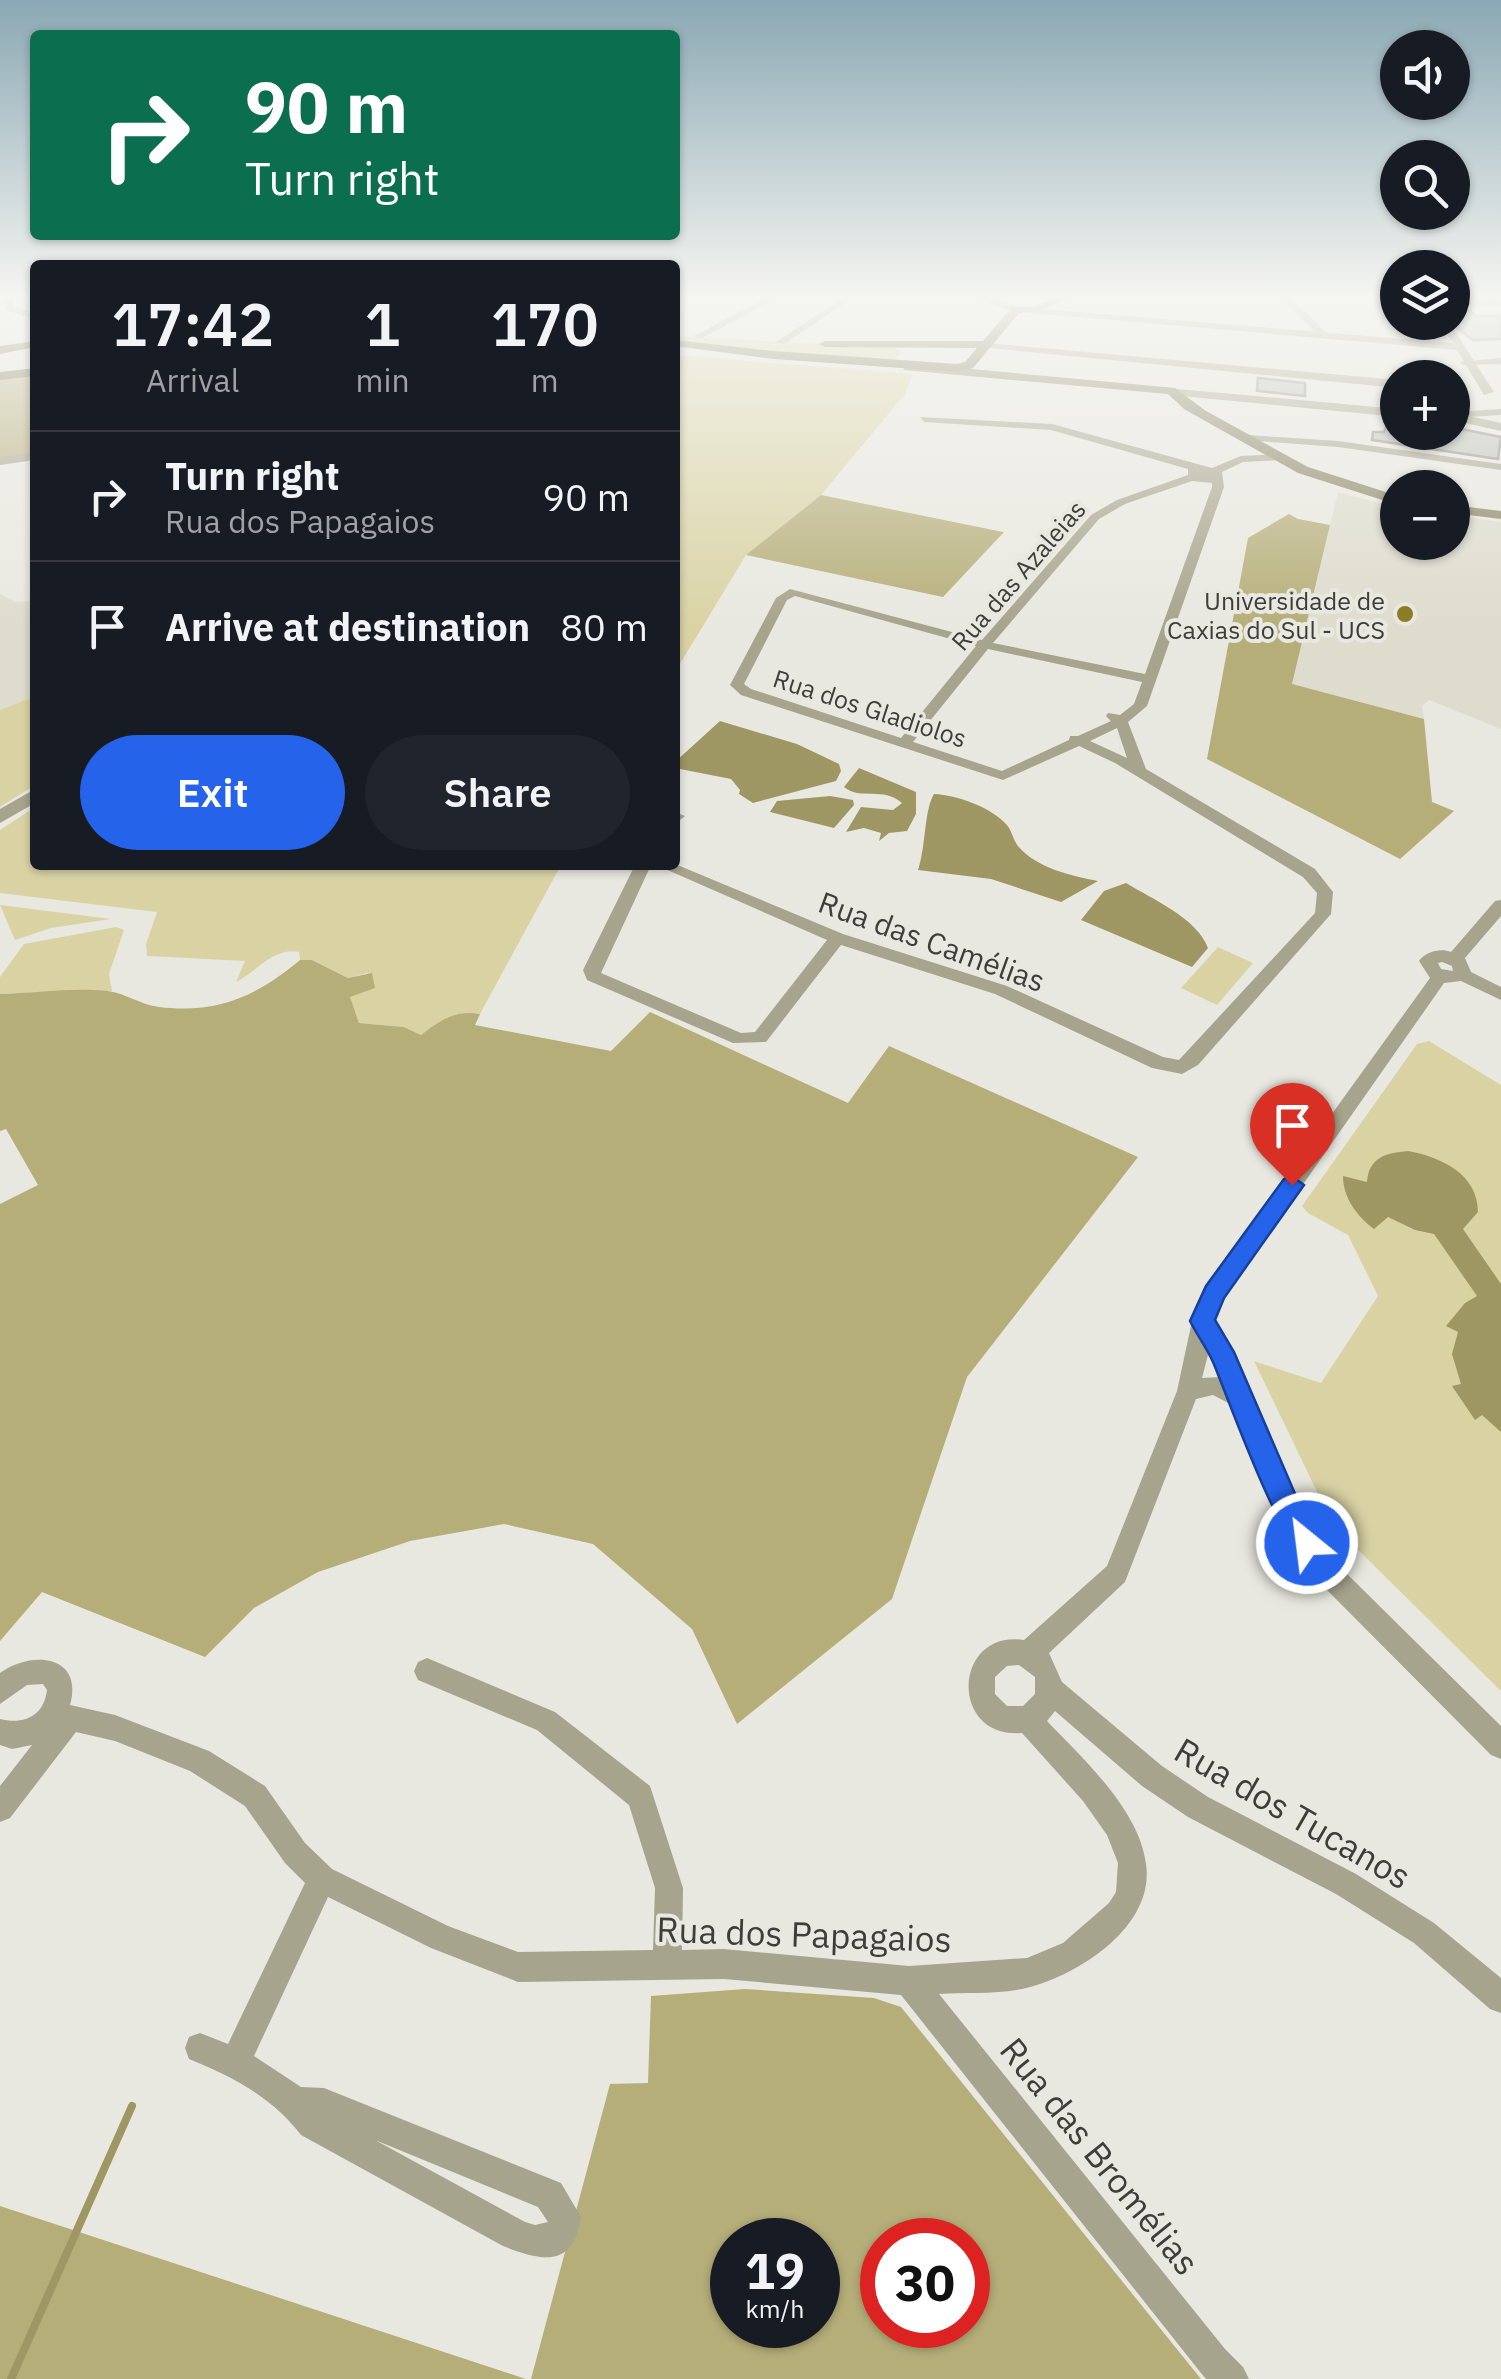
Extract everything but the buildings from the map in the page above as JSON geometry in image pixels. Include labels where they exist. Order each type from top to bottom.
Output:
[{"type":"main road","points":[[1193,406],[1322,478],[1380,496]]},
{"type":"main road","points":[[1470,511],[1501,515]]},
{"type":"street","points":[[1329,406],[1380,411]]},
{"type":"street","points":[[1470,415],[1501,412]]},
{"type":"street","points":[[924,419],[1052,426],[1205,475],[1217,491],[1142,678],[1140,706],[1074,739]]},
{"type":"street","points":[[1470,421],[1501,428]]},
{"type":"street","points":[[1205,475],[1254,441],[1338,444],[1501,467]]},
{"type":"street","points":[[0,461],[30,457]]},
{"type":"street","points":[[1205,475],[1241,459],[1281,458]]},
{"type":"street","name":"Rua das Azaleias","points":[[906,742],[1034,582],[1095,517],[1121,502],[1205,475]]},
{"type":"street","name":"Rua dos Gladiolos","points":[[986,645],[791,592],[782,598],[738,680],[738,687],[996,773],[1074,739]]},
{"type":"street","points":[[986,645],[1142,678]]},
{"type":"street","points":[[1117,718],[1140,773]]},
{"type":"street","points":[[1074,739],[1140,773]]},
{"type":"street","name":"Rua das Camélias","points":[[676,870],[837,938],[1001,990],[1159,1062],[1182,1067],[1323,914],[1327,896],[1309,873],[1140,773]]},
{"type":"street","points":[[0,817],[30,798]]},
{"type":"street","points":[[640,870],[592,970],[593,976],[749,1040],[760,1038],[837,938]]},
{"type":"street","name":"Rua dos Papagaios","points":[[62,1716],[164,1745],[243,1786],[322,1879],[441,1938],[518,1967],[775,1967],[909,1981],[1028,1973],[1072,1953],[1119,1914],[1130,1896],[1132,1862],[1118,1826],[1093,1791],[1028,1720],[996,1712],[982,1692],[980,1681],[988,1661],[1006,1651],[1028,1655],[1116,1574],[1188,1391],[1202,1321],[1214,1293],[1501,905]]},
{"type":"street","points":[[1453,970],[1501,994]]},
{"type":"street","points":[[1202,1321],[1241,1398],[1286,1504],[1335,1580],[1501,1745]]},
{"type":"street","points":[[1188,1391],[1215,1386],[1241,1398]]},
{"type":"street","points":[[1028,1655],[1044,1669],[1050,1690],[1044,1709],[1028,1720]]},
{"type":"street","points":[[427,1671],[546,1721],[640,1796],[669,1888],[667,1965]]},
{"type":"street","points":[[0,1691],[26,1672],[52,1674],[60,1687],[62,1716],[0,1808]]},
{"type":"street","name":"Rua dos Tucanos","points":[[1050,1690],[1152,1776],[1198,1807],[1346,1884],[1408,1924],[1501,1998]]},
{"type":"street","points":[[0,1732],[27,1734],[62,1716]]},
{"type":"street","points":[[236,2061],[322,1879]]},
{"type":"street","name":"Rua das Bromélias","points":[[909,1981],[1213,2361],[1232,2379]]},
{"type":"street","points":[[200,2048],[236,2061],[298,2103],[312,2124],[516,2234],[535,2242],[551,2242],[563,2230],[565,2217],[548,2194],[324,2104],[298,2103]]},
{"type":"shaded area","points":[[0,406],[30,406],[30,455],[0,459]]},
{"type":"shaded area","points":[[680,406],[895,406],[821,495],[746,555],[680,664]]},
{"type":"shaded area","name":"Universidade de Caxias do Sul - UCS","points":[[1338,492],[1380,503],[1380,560],[1470,560],[1470,517],[1501,522],[1501,729],[1429,700],[1422,706],[1424,719],[1292,685]]},
{"type":"shaded area","points":[[821,495],[1004,532],[943,597],[746,555]]},
{"type":"shaded area","points":[[1289,514],[1330,525],[1292,684],[1424,719],[1432,802],[1454,811],[1400,859],[1207,759],[1248,538]]},
{"type":"shaded area","points":[[0,594],[15,602],[30,601],[30,698],[0,710]]},
{"type":"shaded area","points":[[30,698],[30,788],[0,807],[0,710]]},
{"type":"shaded area","points":[[720,721],[797,744],[839,764],[841,771],[836,781],[753,803],[739,794],[731,779],[680,769],[680,757]]},
{"type":"shaded area","points":[[859,768],[916,792],[916,814],[907,831],[889,833],[879,841],[881,833],[864,828],[846,832],[861,807],[893,810],[902,803],[887,795],[858,793],[844,787]]},
{"type":"shaded area","points":[[934,794],[963,800],[992,813],[1007,825],[1026,854],[1044,865],[1098,881],[1061,902],[991,879],[918,870]]},
{"type":"shaded area","points":[[830,796],[853,800],[854,805],[834,828],[770,812],[777,801]]},
{"type":"shaded area","points":[[30,810],[30,870],[558,870],[480,1014],[448,1017],[421,1035],[404,1027],[359,1023],[349,997],[368,973],[348,978],[312,960],[300,960],[299,952],[290,951],[273,956],[236,982],[245,961],[147,956],[146,944],[157,912],[0,893],[0,830]]},
{"type":"shaded area","points":[[1126,883],[1173,910],[1202,937],[1208,948],[1192,967],[1081,920],[1104,891]]},
{"type":"shaded area","points":[[0,905],[111,919],[51,928],[15,940]]},
{"type":"shaded area","points":[[116,927],[124,930],[109,974],[112,991],[0,994],[0,977],[24,944]]},
{"type":"shaded area","points":[[1218,947],[1253,963],[1217,1005],[1181,988]]},
{"type":"shaded area","points":[[300,960],[312,960],[348,978],[372,973],[375,988],[350,997],[359,1023],[404,1027],[421,1035],[448,1017],[480,1014],[475,1025],[611,1051],[650,1012],[848,1103],[889,1046],[1138,1157],[967,1377],[892,1599],[737,1724],[692,1629],[593,1544],[504,1524],[410,1541],[318,1572],[254,1608],[205,1657],[42,1592],[0,1641],[0,1204],[38,1185],[6,1129],[0,1131],[0,994],[95,990],[159,1007],[199,1008],[252,993]]},
{"type":"shaded area","points":[[1429,1041],[1501,1085],[1501,1691],[1340,1532],[1254,1361],[1321,1383],[1378,1296],[1348,1235],[1302,1206],[1417,1044]]},
{"type":"shaded area","points":[[1408,1151],[1455,1170],[1472,1187],[1476,1199],[1478,1212],[1463,1229],[1501,1284],[1501,1432],[1482,1415],[1475,1420],[1452,1386],[1461,1384],[1452,1354],[1458,1332],[1446,1326],[1465,1303],[1477,1296],[1434,1234],[1388,1217],[1374,1229],[1345,1192],[1343,1176],[1367,1182],[1371,1167],[1380,1158]]},
{"type":"shaded area","points":[[745,1989],[874,1998],[901,2007],[1201,2379],[531,2379],[610,2084],[648,2083],[651,1996]]},
{"type":"shaded area","points":[[0,2206],[526,2379],[0,2379]]},
{"type":"waterway","points":[[11,2379],[132,2106]]},
{"type":"place","name":"Universidade de Caxias do Sul - UCS","points":[[1405,614]]},
{"type":"route","points":[[1292,1185],[1214,1293],[1202,1321],[1221,1352],[1286,1504],[1307,1543]]}]
